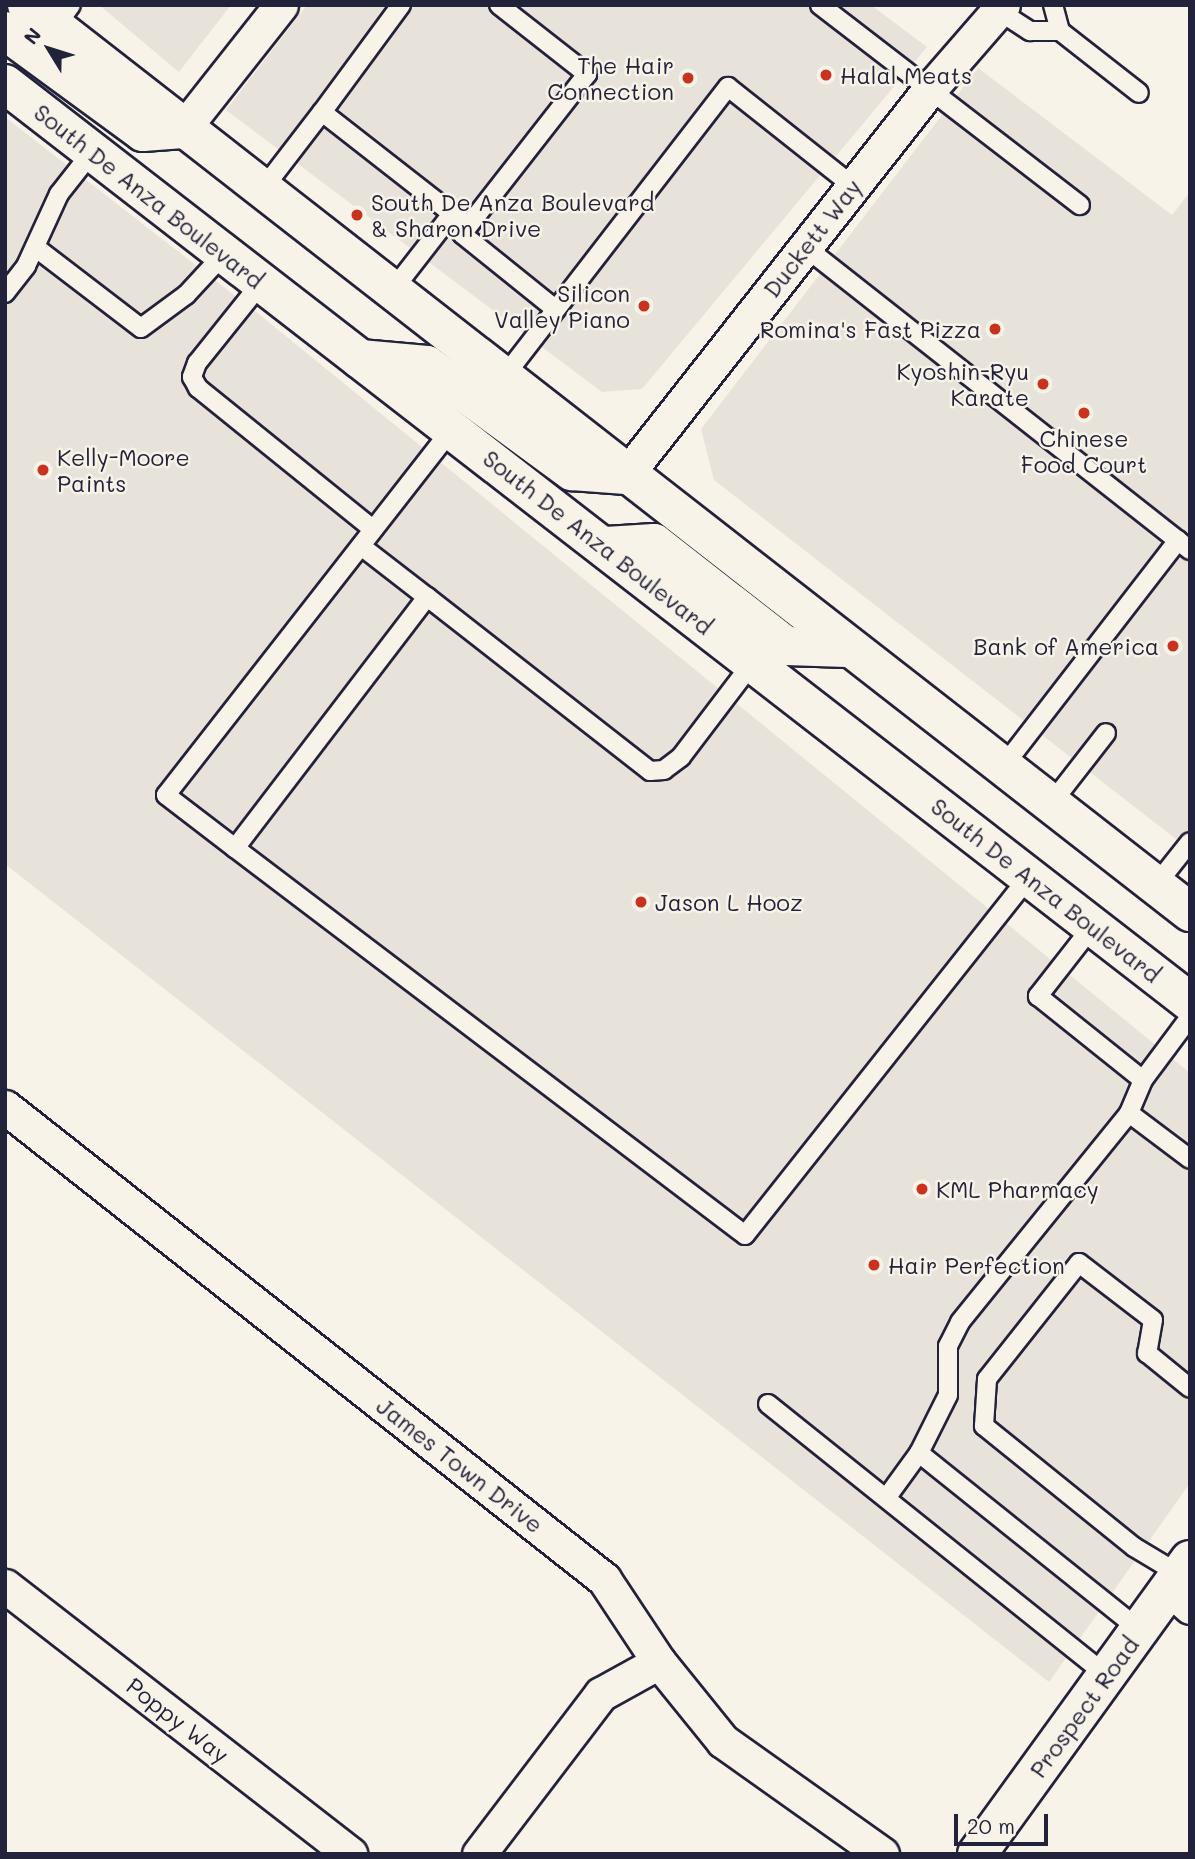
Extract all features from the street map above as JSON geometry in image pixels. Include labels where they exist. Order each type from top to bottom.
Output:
[{"type":"main road","points":[[51,13],[183,129],[1190,912]]},
{"type":"main road","points":[[5,32],[143,132],[183,129]]},
{"type":"main road","name":"South De Anza Boulevard","points":[[5,84],[606,546],[1190,1002]]},
{"type":"main road","points":[[360,359],[427,365],[572,471],[626,475]]},
{"type":"main road","points":[[606,546],[654,543],[786,646],[848,648]]},
{"type":"main road","name":"Prospect Road","points":[[977,1854],[1140,1630],[1182,1582]]},
{"type":"street","points":[[183,129],[281,5]]},
{"type":"street","name":"Duckett Way","points":[[626,475],[930,89],[1001,8]]},
{"type":"street","name":"James Town Drive","points":[[5,1107],[604,1579],[659,1662],[723,1741],[881,1854]]},
{"type":"street","name":"Poppy Way","points":[[5,1586],[350,1854]]},
{"type":"street","points":[[479,1854],[601,1694],[659,1662]]},
{"type":"lane","points":[[262,190],[401,5]]},
{"type":"lane","points":[[499,5],[587,74],[462,234],[554,307]]},
{"type":"lane","points":[[820,5],[1080,205]]},
{"type":"lane","points":[[1053,5],[1060,31],[1139,93]]},
{"type":"lane","points":[[1001,8],[1030,31],[1060,31]]},
{"type":"lane","points":[[503,378],[554,307],[728,87],[853,186]]},
{"type":"lane","points":[[322,112],[468,226]]},
{"type":"lane","points":[[5,292],[35,247],[59,194],[92,152]]},
{"type":"lane","points":[[392,292],[452,214]]},
{"type":"lane","points":[[35,247],[141,328],[186,295],[224,254]]},
{"type":"lane","points":[[805,247],[1184,545],[1002,768]]},
{"type":"lane","points":[[262,282],[197,363],[192,377],[198,388],[373,529]]},
{"type":"lane","points":[[452,429],[166,795],[235,849],[745,1235],[1028,878]]},
{"type":"lane","points":[[360,546],[650,771],[664,770],[681,757],[753,662]]},
{"type":"lane","points":[[235,849],[427,597]]},
{"type":"lane","points":[[1050,805],[1106,733]]},
{"type":"lane","points":[[1155,886],[1190,842]]},
{"type":"lane","points":[[1092,927],[1038,996],[1143,1080]]},
{"type":"lane","points":[[887,1497],[919,1453],[948,1395],[948,1346],[960,1322],[1129,1113],[1143,1080],[1190,1017]]},
{"type":"lane","points":[[1129,1113],[1190,1159]]},
{"type":"lane","points":[[1182,1582],[1134,1547],[984,1426],[987,1379],[1079,1263],[1153,1320],[1147,1353],[1190,1388]]},
{"type":"lane","points":[[768,1404],[1107,1675]]},
{"type":"lane","points":[[919,1453],[1101,1596],[1140,1630]]},
{"type":"shaded area","points":[[99,5],[231,5],[179,72]]},
{"type":"shaded area","points":[[307,5],[871,5],[927,47],[642,389],[602,392],[226,110]]},
{"type":"shaded area","points":[[978,68],[1172,215],[1190,192],[1190,850],[714,480],[701,429]]},
{"type":"shaded area","points":[[5,117],[260,315],[1190,1073],[1190,1483],[1049,1682],[5,864]]},
{"type":"place","name":"Halal Meats","points":[[826,75]]},
{"type":"place","name":"The Hair Connection","points":[[688,78]]},
{"type":"place","name":"South De Anza Boulevard & Sharon Drive","points":[[357,215]]},
{"type":"place","name":"Silicon Valley Piano","points":[[644,306]]},
{"type":"place","name":"Romina's Fast Pizza","points":[[995,329]]},
{"type":"place","name":"Kyoshin-Ryu Karate","points":[[1043,384]]},
{"type":"place","name":"Chinese Food Court","points":[[1084,413]]},
{"type":"place","name":"Kelly-Moore Paints","points":[[43,470]]},
{"type":"place","name":"Bank of America","points":[[1173,646]]},
{"type":"place","name":"Jason L Hooz","points":[[641,902]]},
{"type":"place","name":"KML Pharmacy","points":[[922,1189]]},
{"type":"place","name":"Hair Perfection","points":[[874,1265]]}]
